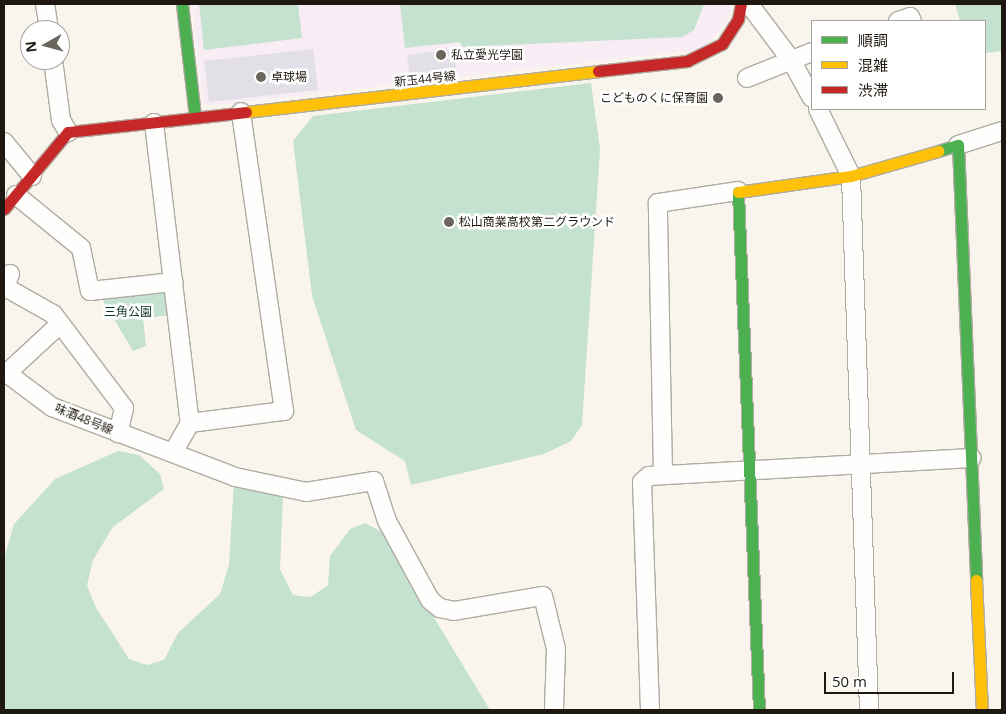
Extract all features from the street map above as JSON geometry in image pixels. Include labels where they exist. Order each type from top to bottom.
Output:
[{"type":"street","points":[[45,4],[47,20]]},
{"type":"street","points":[[182,4],[195,117]]},
{"type":"street","name":"新玉44号線","points":[[68,132],[687,61],[722,44],[738,18],[740,4]]},
{"type":"street","points":[[749,4],[791,60],[811,96]]},
{"type":"street","points":[[901,20],[910,17],[912,20]]},
{"type":"street","points":[[747,78],[811,52]]},
{"type":"street","points":[[4,209],[68,132],[61,120],[54,70]]},
{"type":"street","points":[[818,110],[851,176],[869,710]]},
{"type":"street","points":[[190,423],[284,411],[241,112]]},
{"type":"street","points":[[154,123],[190,423],[173,452]]},
{"type":"street","points":[[663,475],[658,203],[851,176],[1002,131]]},
{"type":"street","points":[[4,142],[32,176]]},
{"type":"street","points":[[958,145],[982,710]]},
{"type":"street","points":[[738,191],[748,471],[760,710]]},
{"type":"street","points":[[16,195],[81,248],[90,291],[174,282]]},
{"type":"street","points":[[10,274],[5,286],[53,314],[124,408],[118,433]]},
{"type":"street","points":[[5,372],[60,324]]},
{"type":"street","name":"味酒48号線","points":[[5,372],[52,407],[235,477],[306,492],[374,481],[387,521],[430,600],[440,608],[454,611],[543,596],[556,649],[554,710]]},
{"type":"street","points":[[650,710],[642,482],[663,475],[860,466],[971,458]]},
{"type":"shaded area","name":"私立愛光学園","points":[[192,4],[731,4],[729,18],[703,49],[211,106],[203,102]]},
{"type":"green space","points":[[199,4],[298,4],[302,38],[204,50]]},
{"type":"green space","points":[[400,4],[704,4],[694,30],[682,37],[462,47],[460,42],[405,48]]},
{"type":"green space","points":[[955,4],[1002,4],[1002,51],[986,53],[986,20],[960,20]]},
{"type":"green space","name":"松山商業高校第二グラウンド","points":[[591,83],[600,149],[582,425],[571,441],[544,454],[411,485],[405,461],[356,430],[312,296],[293,141],[313,116]]},
{"type":"green space","name":"三角公園","points":[[171,288],[173,315],[143,318],[146,346],[133,351],[102,299]]},
{"type":"green space","points":[[118,451],[139,455],[160,474],[164,489],[113,527],[93,560],[87,585],[95,606],[129,659],[147,665],[164,660],[178,633],[220,594],[229,565],[234,481],[283,495],[280,569],[293,595],[311,597],[328,585],[330,556],[350,529],[365,523],[382,532],[490,710],[4,710],[4,559],[14,524],[55,479]]},
{"type":"building","name":"卓球場","points":[[313,49],[318,90],[209,102],[204,61]]},
{"type":"building","points":[[454,49],[457,74],[410,79],[407,55]]},
{"type":"traffic: fast","points":[[182,4],[195,117]]},
{"type":"traffic: fast","points":[[938,151],[958,145],[976,580]]},
{"type":"traffic: fast","points":[[738,192],[759,710]]},
{"type":"traffic: slow","points":[[246,112],[598,71]]},
{"type":"traffic: slow","points":[[738,192],[851,176],[938,151]]},
{"type":"traffic: slow","points":[[976,580],[982,710]]},
{"type":"traffic: jam","points":[[598,71],[687,61],[722,44],[738,19],[741,4]]},
{"type":"traffic: jam","points":[[4,209],[68,132],[246,112]]},
{"type":"place","name":"私立愛光学園","points":[[441,55]]},
{"type":"place","name":"卓球場","points":[[261,77]]},
{"type":"place","name":"こどものくに保育園","points":[[718,98]]},
{"type":"place","name":"松山商業高校第二グラウンド","points":[[449,222]]}]
